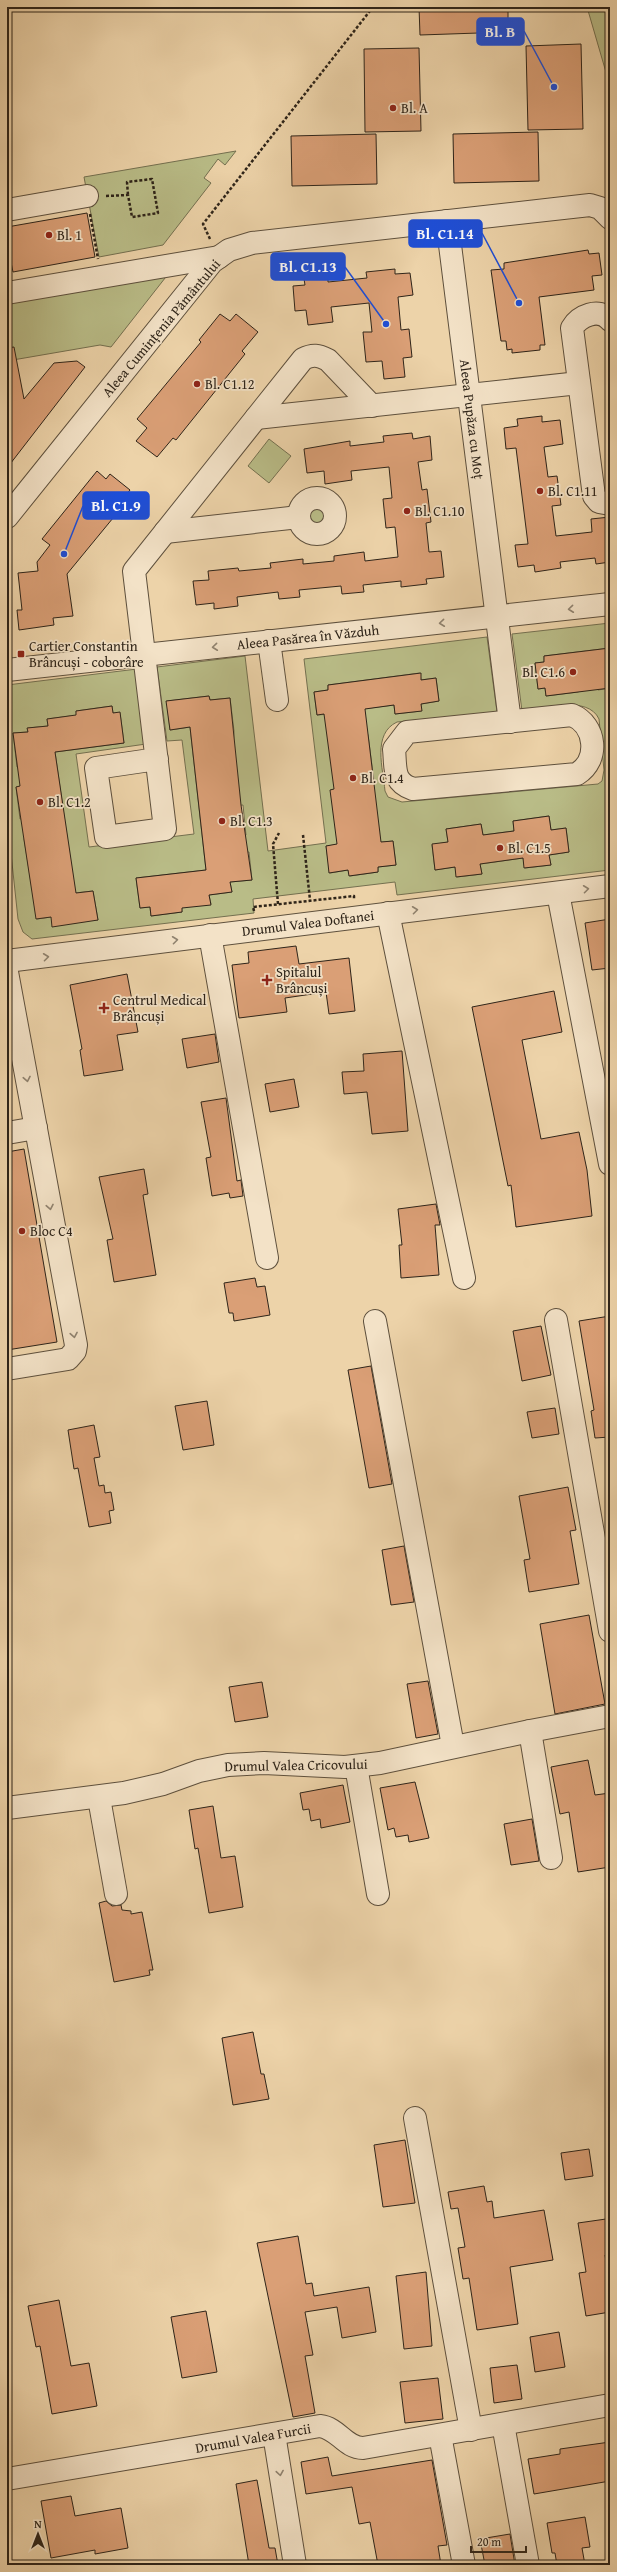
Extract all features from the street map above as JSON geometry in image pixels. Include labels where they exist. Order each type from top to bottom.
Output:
[{"type":"street","points":[[7,210],[87,196]]},
{"type":"street","name":"Aleea Cumințenia Pământului","points":[[7,517],[212,262],[219,257],[252,242],[590,205],[607,214]]},
{"type":"street","name":"Aleea Pupăza cu Moț","points":[[447,221],[510,722]]},
{"type":"street","points":[[7,293],[219,257]]},
{"type":"street","points":[[610,320],[598,314],[586,315],[576,321],[572,328],[594,496],[599,502],[610,504]]},
{"type":"street","points":[[157,760],[134,571],[303,359],[310,355],[319,355],[328,360],[372,406]]},
{"type":"street","points":[[256,418],[579,383]]},
{"type":"street","points":[[165,532],[299,517]]},
{"type":"street","name":"Aleea Pasărea în Văzduh","points":[[7,670],[610,604]]},
{"type":"street","points":[[269,641],[277,700]]},
{"type":"street","points":[[572,715],[582,719],[589,729],[592,758],[586,768],[577,774],[413,789],[404,786],[397,779],[394,749],[407,732],[510,722],[572,715]]},
{"type":"street","name":"Drumul Valea Doftanei","points":[[7,961],[610,886]]},
{"type":"street","points":[[558,893],[610,1164]]},
{"type":"street","points":[[388,913],[464,1278]]},
{"type":"street","points":[[210,935],[267,1258]]},
{"type":"street","points":[[7,972],[14,1051],[36,1128],[76,1346],[75,1351],[68,1359],[7,1369]]},
{"type":"street","points":[[7,1133],[36,1128]]},
{"type":"street","points":[[556,1320],[610,1631]]},
{"type":"street","points":[[375,1321],[453,1746]]},
{"type":"street","name":"Drumul Valea Cricovului","points":[[7,1808],[99,1798],[150,1787],[199,1771],[228,1765],[264,1763],[356,1766],[610,1716]]},
{"type":"street","points":[[530,1731],[551,1858]]},
{"type":"street","points":[[356,1766],[378,1894]]},
{"type":"street","points":[[99,1798],[116,1894]]},
{"type":"street","points":[[415,2118],[471,2430]]},
{"type":"street","name":"Drumul Valea Furcii","points":[[7,2479],[324,2426],[332,2430],[350,2445],[358,2448],[610,2406]]},
{"type":"street","points":[[503,2424],[528,2565]]},
{"type":"street","points":[[274,2434],[295,2565]]},
{"type":"street","points":[[440,2435],[464,2565]]},
{"type":"path","points":[[219,257],[203,224],[373,7]]},
{"type":"path","points":[[152,179],[158,213],[131,216],[128,195],[127,182],[152,179]]},
{"type":"path","points":[[101,277],[87,196],[128,195]]},
{"type":"path","points":[[278,904],[273,844],[279,833]]},
{"type":"path","points":[[303,835],[310,900]]},
{"type":"green space","points":[[587,7],[610,7],[610,86]]},
{"type":"green space","points":[[236,151],[225,165],[218,159],[204,178],[211,183],[163,245],[99,257],[84,177]]},
{"type":"green space","points":[[169,273],[111,347],[100,345],[7,361],[7,302]]},
{"type":"green space","points":[[269,439],[291,456],[269,483],[248,466]]},
{"type":"green space","points":[[317,505],[325,508],[328,516],[325,524],[317,527],[309,524],[306,516],[309,508]]},
{"type":"green space","points":[[610,623],[610,648],[544,656],[544,662],[535,663],[538,689],[545,688],[546,696],[578,692],[597,682],[598,690],[610,688],[610,870],[397,895],[395,882],[253,899],[254,913],[32,939],[23,932],[18,919],[7,816],[7,685],[137,669],[146,744],[76,754],[89,847],[194,834],[182,740],[167,741],[157,667],[245,656],[268,851],[326,843],[304,659],[487,637],[497,712],[397,722],[389,727],[384,735],[381,752],[385,791],[388,797],[402,802],[598,784],[602,781],[604,770],[599,719],[593,712],[585,707],[575,705],[553,706],[522,711],[512,634]],"holes":[[[420,673],[421,680],[436,678],[439,701],[421,704],[421,711],[395,714],[394,705],[354,710],[368,735],[372,766],[375,843],[393,841],[396,865],[378,867],[378,872],[350,876],[348,870],[330,873],[326,846],[343,844],[331,714],[317,715],[314,692],[328,690],[328,685]],[[209,696],[210,700],[230,698],[234,731],[231,806],[243,805],[246,835],[233,837],[235,853],[249,852],[252,880],[230,882],[232,892],[209,895],[211,904],[181,903],[182,912],[151,916],[150,907],[140,908],[136,878],[206,870],[190,727],[170,730],[167,701]],[[112,706],[113,713],[120,713],[124,743],[55,752],[75,893],[93,891],[98,920],[51,917],[37,919],[24,839],[32,818],[20,819],[16,787],[27,785],[25,766],[17,767],[13,733],[28,732],[28,728],[48,726],[47,719],[70,716],[77,718],[76,711]],[[549,816],[551,830],[566,828],[569,852],[549,855],[551,865],[525,868],[523,858],[480,864],[482,874],[457,877],[455,867],[435,870],[432,845],[448,842],[446,829],[481,824],[483,835],[514,831],[513,821]]]},
{"type":"building","points":[[419,7],[508,7],[508,32],[420,35]]},
{"type":"building","points":[[581,44],[583,129],[528,130],[526,46]]},
{"type":"building","points":[[419,48],[421,131],[365,132],[364,49]]},
{"type":"building","points":[[538,132],[539,181],[454,183],[453,134]]},
{"type":"building","points":[[376,134],[377,184],[292,186],[291,136]]},
{"type":"building","name":"Bl. 1","points":[[87,213],[95,257],[13,272],[7,243],[7,227]]},
{"type":"building","points":[[588,250],[589,254],[599,253],[602,275],[592,276],[594,290],[539,297],[545,345],[540,345],[540,350],[512,353],[512,349],[507,350],[506,341],[501,341],[491,270],[504,269],[504,263]]},
{"type":"building","points":[[395,269],[395,274],[410,273],[413,295],[398,297],[401,330],[409,329],[412,357],[403,358],[405,377],[384,379],[382,361],[366,362],[363,332],[372,332],[369,303],[331,307],[333,322],[308,325],[306,310],[295,311],[293,286],[305,285],[304,279],[328,276],[328,282],[367,278],[366,272]]},
{"type":"building","name":"Bl. C1.12","points":[[220,314],[230,321],[236,314],[258,332],[242,351],[245,354],[176,440],[173,438],[157,457],[136,441],[147,428],[137,419],[201,342],[199,340]]},
{"type":"building","points":[[14,347],[24,399],[54,363],[77,361],[85,367],[7,468],[7,348]]},
{"type":"building","name":"Bl. C1.11","points":[[542,416],[542,422],[560,420],[563,444],[544,447],[548,477],[557,476],[561,505],[552,506],[556,536],[592,532],[591,519],[610,517],[610,562],[596,564],[595,558],[560,562],[561,568],[535,572],[534,565],[518,567],[515,545],[528,544],[516,448],[506,449],[504,428],[518,426],[517,419]]},
{"type":"building","name":"Bl. C1.10","points":[[412,433],[413,439],[430,436],[432,460],[418,462],[422,490],[427,489],[431,522],[426,523],[429,552],[441,551],[444,577],[426,579],[427,584],[401,587],[401,581],[363,585],[364,592],[342,594],[341,586],[299,590],[300,597],[279,599],[278,592],[237,597],[238,606],[214,609],[214,603],[196,605],[193,581],[209,580],[208,571],[238,568],[239,571],[271,568],[270,563],[303,559],[303,564],[334,561],[334,556],[364,552],[365,561],[398,557],[395,527],[386,528],[383,499],[392,498],[389,467],[351,471],[352,480],[325,484],[324,471],[307,473],[304,449],[350,441],[350,446],[384,442],[383,436]]},
{"type":"building","points":[[97,471],[106,479],[110,474],[130,490],[124,498],[127,501],[67,574],[73,616],[53,618],[54,625],[19,630],[17,610],[22,610],[18,573],[38,571],[37,562],[50,545],[42,539]]},
{"type":"building","name":"Bl. C1.6","points":[[610,648],[610,688],[546,696],[545,688],[538,689],[535,663],[544,662],[544,656]]},
{"type":"building","name":"Bl. C1.4","points":[[421,673],[421,680],[436,678],[439,701],[421,704],[422,711],[395,714],[394,705],[365,709],[381,842],[393,841],[396,865],[378,867],[378,872],[349,876],[348,870],[329,873],[326,846],[337,844],[330,790],[334,789],[324,714],[317,715],[314,692],[328,690],[328,685]]},
{"type":"building","name":"Bl. C1.3","points":[[209,696],[210,700],[230,698],[241,805],[252,880],[230,882],[232,892],[209,895],[211,905],[182,908],[182,912],[151,916],[150,907],[140,908],[136,878],[206,870],[190,727],[170,730],[166,701]]},
{"type":"building","name":"Bl. C1.2","points":[[112,706],[113,713],[120,712],[124,743],[55,752],[76,893],[93,891],[98,920],[52,927],[51,917],[36,919],[16,787],[20,786],[13,733],[28,732],[27,728],[48,726],[47,719],[76,715],[76,711]]},
{"type":"building","name":"Bl. C1.5","points":[[549,816],[551,830],[566,828],[569,852],[549,855],[551,865],[524,868],[523,858],[480,864],[482,874],[456,877],[455,867],[435,870],[432,844],[448,842],[446,829],[481,824],[483,835],[514,831],[513,821]]},
{"type":"building","points":[[610,919],[610,968],[592,970],[585,923]]},
{"type":"building","name":"Spitalul Brâncuși","points":[[296,946],[299,964],[349,958],[355,1011],[329,1014],[326,992],[285,998],[287,1012],[239,1018],[232,965],[249,963],[248,952]]},
{"type":"building","name":"Centrul Medical Brâncuși","points":[[127,974],[138,1032],[117,1035],[123,1070],[84,1076],[80,1050],[82,1049],[70,985]]},
{"type":"building","points":[[554,991],[562,1032],[522,1040],[541,1139],[579,1132],[587,1170],[592,1216],[516,1227],[511,1185],[508,1186],[472,1007]]},
{"type":"building","points":[[215,1034],[219,1062],[187,1068],[182,1039]]},
{"type":"building","points":[[402,1051],[408,1131],[372,1134],[367,1092],[344,1094],[342,1072],[364,1071],[363,1054]]},
{"type":"building","points":[[294,1079],[299,1107],[270,1112],[265,1084]]},
{"type":"building","points":[[226,1098],[237,1181],[241,1180],[243,1196],[230,1198],[229,1193],[212,1196],[206,1158],[211,1157],[201,1102]]},
{"type":"building","name":"Bloc C4","points":[[24,1149],[57,1342],[7,1350],[7,1152]]},
{"type":"building","points":[[144,1169],[148,1194],[143,1195],[156,1275],[114,1282],[107,1240],[113,1239],[99,1177]]},
{"type":"building","points":[[436,1204],[440,1225],[435,1225],[439,1275],[401,1278],[399,1245],[402,1245],[398,1209]]},
{"type":"building","points":[[255,1278],[257,1287],[265,1286],[270,1315],[234,1321],[233,1313],[229,1313],[224,1283]]},
{"type":"building","points":[[610,1316],[610,1437],[595,1438],[591,1411],[594,1410],[579,1321]]},
{"type":"building","points":[[541,1326],[551,1375],[522,1381],[513,1331]]},
{"type":"building","points":[[371,1366],[392,1484],[369,1488],[348,1370]]},
{"type":"building","points":[[207,1401],[214,1445],[183,1450],[175,1406]]},
{"type":"building","points":[[555,1408],[559,1434],[532,1438],[527,1412]]},
{"type":"building","points":[[94,1425],[100,1457],[94,1458],[99,1486],[104,1485],[105,1493],[111,1492],[114,1510],[109,1511],[111,1523],[89,1527],[78,1468],[74,1469],[68,1430]]},
{"type":"building","points":[[568,1487],[576,1530],[570,1531],[579,1584],[529,1592],[524,1560],[530,1559],[519,1496]]},
{"type":"building","points":[[404,1546],[414,1602],[391,1605],[382,1550]]},
{"type":"building","points":[[589,1615],[605,1704],[555,1714],[540,1624]]},
{"type":"building","points":[[428,1681],[438,1734],[416,1738],[407,1684]]},
{"type":"building","points":[[262,1682],[268,1717],[235,1722],[229,1687]]},
{"type":"building","points":[[588,1760],[595,1795],[610,1793],[610,1867],[578,1872],[569,1812],[560,1814],[551,1767]]},
{"type":"building","points":[[415,1782],[429,1838],[409,1842],[408,1835],[396,1837],[394,1828],[388,1830],[380,1788]]},
{"type":"building","points":[[343,1785],[350,1822],[321,1828],[320,1819],[311,1821],[309,1809],[303,1810],[300,1793]]},
{"type":"building","points":[[213,1806],[221,1858],[235,1856],[243,1907],[209,1913],[198,1848],[195,1849],[189,1810]]},
{"type":"building","points":[[532,1819],[539,1861],[511,1865],[504,1824]]},
{"type":"building","points":[[106,1901],[112,1906],[121,1905],[122,1910],[131,1911],[131,1914],[142,1912],[153,1970],[149,1970],[150,1975],[114,1982],[99,1903]]},
{"type":"building","points":[[253,2032],[261,2074],[264,2074],[269,2099],[233,2105],[222,2038]]},
{"type":"building","points":[[405,2140],[415,2203],[383,2207],[374,2145]]},
{"type":"building","points":[[589,2149],[593,2176],[565,2180],[561,2153]]},
{"type":"building","points":[[484,2186],[487,2202],[492,2201],[494,2218],[544,2210],[553,2260],[510,2267],[518,2324],[477,2330],[469,2278],[463,2279],[458,2248],[465,2247],[458,2208],[451,2209],[448,2192]]},
{"type":"building","points":[[606,2219],[610,2244],[610,2254],[605,2255],[610,2285],[610,2312],[586,2316],[579,2273],[586,2272],[578,2223]]},
{"type":"building","points":[[298,2236],[306,2284],[312,2283],[314,2296],[369,2287],[376,2332],[342,2338],[337,2307],[305,2312],[313,2355],[305,2356],[315,2413],[293,2417],[257,2243]]},
{"type":"building","points":[[426,2272],[432,2346],[404,2349],[396,2276]]},
{"type":"building","points":[[59,2300],[71,2366],[89,2363],[97,2406],[52,2414],[40,2346],[36,2347],[28,2306]]},
{"type":"building","points":[[206,2311],[217,2372],[182,2378],[171,2317]]},
{"type":"building","points":[[559,2332],[565,2367],[535,2372],[530,2337]]},
{"type":"building","points":[[517,2365],[522,2399],[494,2403],[490,2368]]},
{"type":"building","points":[[438,2378],[443,2419],[405,2423],[400,2382]]},
{"type":"building","points":[[610,2442],[610,2481],[534,2494],[528,2459],[560,2454],[560,2449]]},
{"type":"building","points":[[328,2457],[332,2476],[432,2460],[447,2545],[438,2546],[441,2565],[378,2565],[370,2522],[359,2524],[352,2487],[306,2494],[301,2462]]},
{"type":"building","points":[[257,2480],[269,2548],[275,2548],[278,2565],[249,2565],[236,2484]]},
{"type":"building","points":[[71,2496],[75,2516],[121,2508],[128,2548],[95,2554],[95,2550],[51,2558],[41,2501]]},
{"type":"building","points":[[585,2517],[590,2547],[582,2548],[585,2565],[557,2565],[555,2553],[552,2553],[547,2523]]},
{"type":"building","points":[[510,2534],[515,2565],[485,2565],[480,2539]]},
{"type":"place","name":"Bl. B","points":[[554,87]]},
{"type":"place","name":"Bl. A","points":[[393,108]]},
{"type":"place","name":"Bl. 1","points":[[49,235]]},
{"type":"place","name":"Bl. C1.14","points":[[519,303]]},
{"type":"place","name":"Bl. C1.13","points":[[386,324]]},
{"type":"place","name":"Bl. C1.12","points":[[197,384]]},
{"type":"place","name":"Bl. C1.11","points":[[540,491]]},
{"type":"place","name":"Bl. C1.10","points":[[407,511]]},
{"type":"place","name":"Bl. C1.9","points":[[64,554]]},
{"type":"place","name":"Cartier Constantin Brâncuși - coborâre","points":[[21,654]]},
{"type":"place","name":"Bl. C1.6","points":[[573,672]]},
{"type":"place","name":"Bl. C1.4","points":[[353,778]]},
{"type":"place","name":"Bl. C1.2","points":[[40,802]]},
{"type":"place","name":"Bl. C1.3","points":[[222,821]]},
{"type":"place","name":"Bl. C1.5","points":[[500,848]]},
{"type":"place","name":"Spitalul Brâncuși","points":[[267,980]]},
{"type":"place","name":"Centrul Medical Brâncuși","points":[[104,1008]]},
{"type":"place","name":"Bloc C4","points":[[22,1231]]}]
